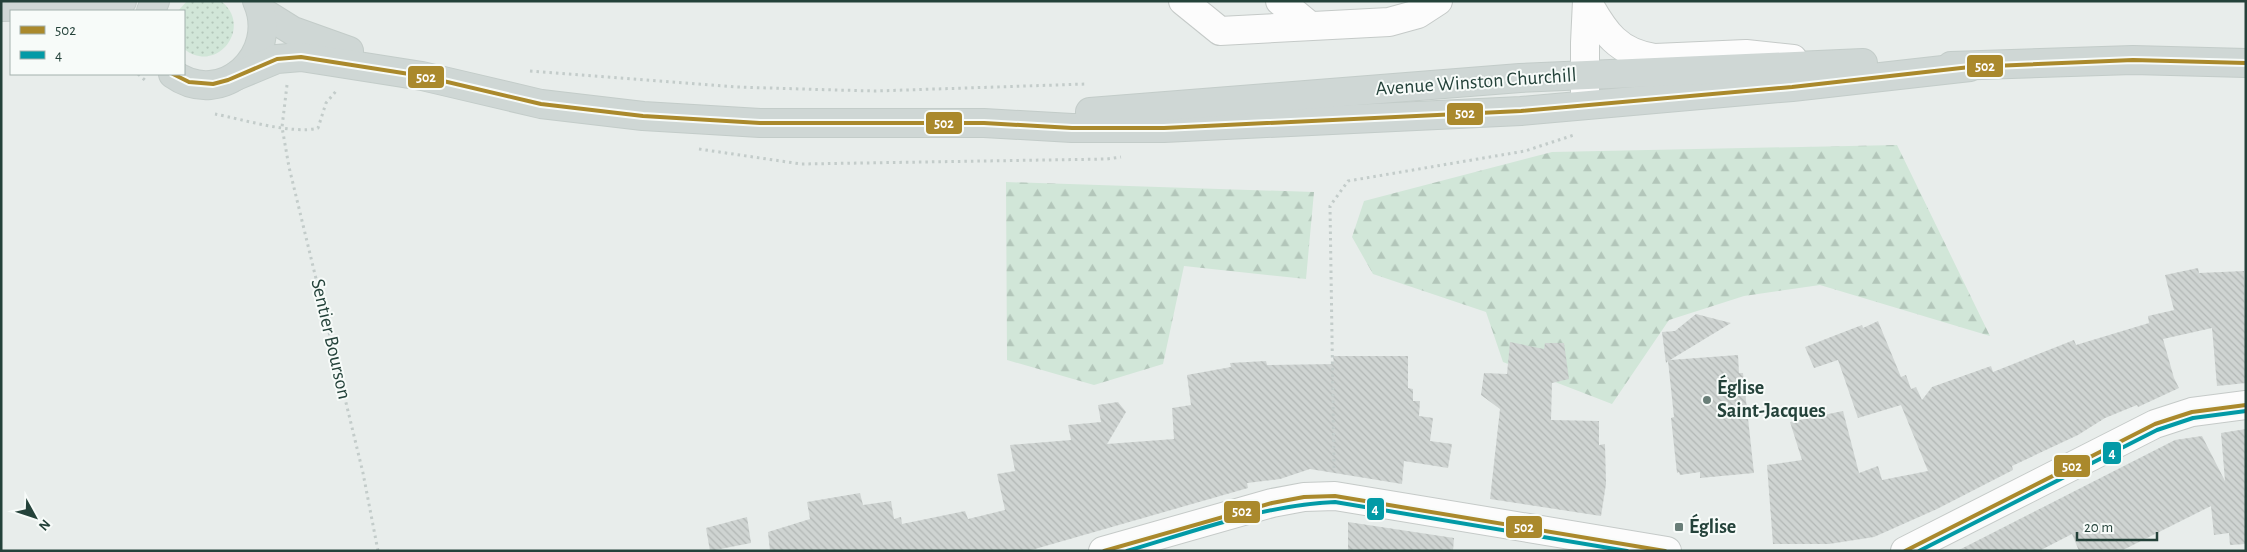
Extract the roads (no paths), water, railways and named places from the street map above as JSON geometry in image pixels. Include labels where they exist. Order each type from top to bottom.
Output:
[{"type":"main road","points":[[1,7],[71,6],[122,1]]},
{"type":"main road","points":[[236,76],[251,63],[259,50],[264,31],[259,6]]},
{"type":"main road","name":"Avenue Winston Churchill","points":[[259,6],[284,26],[304,36],[422,76],[488,93],[541,104],[643,116],[760,123],[984,123],[1072,128],[1173,128],[1508,111],[1820,84],[1970,67],[2133,60],[2246,63]]},
{"type":"main road","name":"Avenue Winston Churchill","points":[[175,75],[189,82],[203,84],[223,82],[267,62],[289,57],[320,59],[422,76]]},
{"type":"main road","name":"Avenue Winston Churchill","points":[[984,123],[1218,101],[1585,75],[1857,63],[1970,67]]},
{"type":"street","points":[[1183,1],[1220,31],[1389,22],[1418,14],[1438,1]]},
{"type":"street","points":[[1280,1],[1309,26]]},
{"type":"street","points":[[1587,1],[1611,38],[1620,46],[1642,56],[1655,58],[1757,54],[1829,64]]},
{"type":"street","points":[[1585,105],[1587,1]]},
{"type":"street","points":[[1905,551],[2155,424],[2192,412],[2246,405]]},
{"type":"street","points":[[1103,551],[1272,502],[1304,497],[1335,496],[1667,551]]},
{"type":"place","name":"Église Saint-Jacques","points":[[1707,400]]},
{"type":"place","name":"Église","points":[[1679,527]]}]
